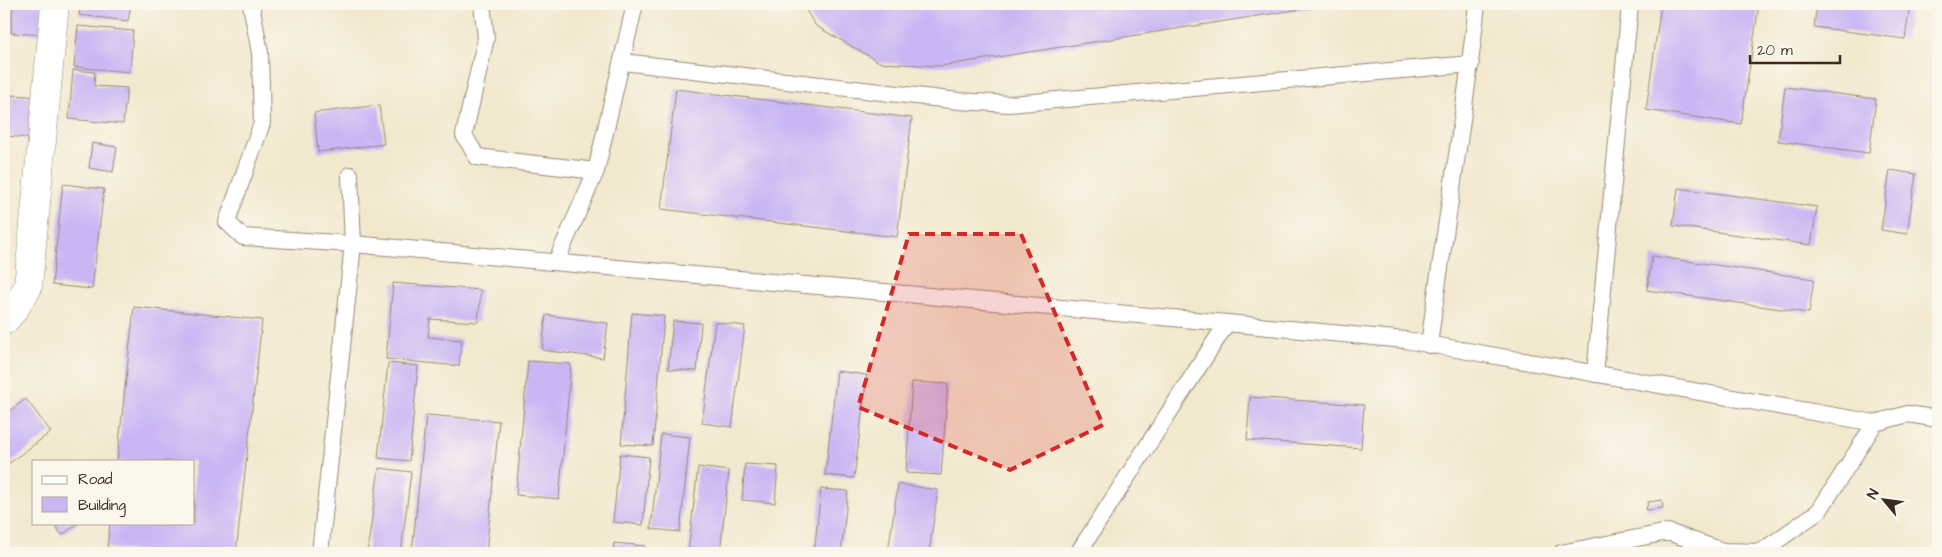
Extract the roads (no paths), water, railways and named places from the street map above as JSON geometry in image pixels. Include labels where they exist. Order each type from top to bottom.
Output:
[{"type":"street","points":[[7,312],[28,287],[55,4]]},
{"type":"lane","points":[[251,4],[260,54],[262,123],[227,222],[243,237],[353,244],[1226,322],[1405,340],[1876,423],[1908,414],[1938,419]]},
{"type":"lane","points":[[482,4],[486,38],[464,135],[477,157],[596,171]]},
{"type":"lane","points":[[556,262],[596,171],[623,62],[635,4]]},
{"type":"lane","points":[[1429,345],[1442,244],[1471,64],[1477,4]]},
{"type":"lane","points":[[1595,374],[1630,4]]},
{"type":"lane","points":[[623,62],[959,101],[1009,104],[1471,64]]},
{"type":"lane","points":[[320,553],[353,244],[350,175]]},
{"type":"lane","points":[[1078,553],[1226,322]]},
{"type":"lane","points":[[1561,553],[1668,532],[1723,551],[1761,552],[1819,511],[1876,423]]}]
